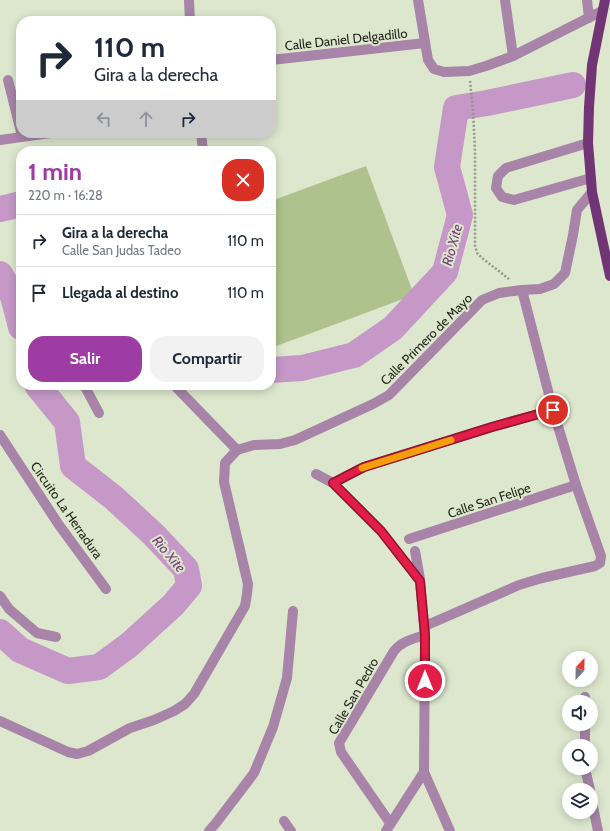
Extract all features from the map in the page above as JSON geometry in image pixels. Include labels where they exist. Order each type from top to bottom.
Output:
[{"type":"main road","points":[[605,0],[592,65],[588,143],[592,192],[610,276]]},
{"type":"street","points":[[188,0],[190,16]]},
{"type":"street","points":[[418,0],[428,60],[434,69],[444,72],[469,71],[513,56],[602,11]]},
{"type":"street","points":[[505,0],[513,56]]},
{"type":"street","points":[[587,0],[589,18]]},
{"type":"street","name":"Calle Daniel Delgadillo","points":[[276,59],[425,43]]},
{"type":"street","points":[[8,80],[16,111]]},
{"type":"street","points":[[0,140],[16,136]]},
{"type":"street","points":[[588,143],[506,168],[498,176],[496,188],[502,197],[514,200],[591,178]]},
{"type":"street","name":"Calle Primero de Mayo","points":[[237,450],[254,445],[280,444],[296,440],[373,404],[389,395],[482,300],[498,292],[540,290],[554,284],[565,273],[577,210],[592,192]]},
{"type":"street","points":[[522,290],[553,410],[576,485]]},
{"type":"street","points":[[87,390],[99,413]]},
{"type":"street","points":[[0,721],[68,752],[77,754],[88,751],[130,728],[174,711],[185,704],[194,694],[245,606],[248,584],[224,482],[225,463],[237,450],[179,390]]},
{"type":"street","points":[[333,483],[364,467],[492,427],[553,410]]},
{"type":"street","name":"Circuito La Herradura","points":[[0,435],[4,449],[106,589]]},
{"type":"street","points":[[316,474],[333,483],[381,531],[420,581]]},
{"type":"street","name":"Calle San Felipe","points":[[409,539],[576,485]]},
{"type":"street","name":"Calle San Pedro","points":[[388,827],[341,752],[339,743],[398,646],[425,631],[519,585],[542,578],[595,566],[600,563],[601,556],[576,485]]},
{"type":"street","points":[[415,551],[420,581],[425,631],[424,772],[450,831]]},
{"type":"street","points":[[0,596],[9,609],[37,633],[56,637]]},
{"type":"street","points":[[209,831],[254,773],[273,727],[287,678],[293,611]]},
{"type":"street","points":[[388,827],[424,772]]},
{"type":"street","points":[[596,819],[598,831]]},
{"type":"street","points":[[284,821],[291,831]]},
{"type":"path","points":[[470,83],[475,151],[475,246],[477,253],[482,258],[522,290]]},
{"type":"green space","points":[[366,166],[414,295],[276,346],[276,199]]},
{"type":"waterway","name":"Rio Xite","points":[[276,370],[302,368],[354,355],[393,328],[445,272],[460,215],[447,167],[456,108],[573,85]]},
{"type":"waterway","name":"Rio Xite","points":[[0,209],[16,205]]},
{"type":"waterway","name":"Rio Xite","points":[[0,274],[13,296],[16,308]]},
{"type":"waterway","name":"Rio Xite","points":[[0,632],[20,650],[68,671],[99,667],[129,645],[173,605],[189,586],[186,569],[154,535],[114,498],[73,466],[67,422],[41,390]]},
{"type":"slow traffic","points":[[362,468],[451,440]]},
{"type":"route","points":[[425,681],[425,635],[420,581],[381,531],[333,483],[364,467],[492,427],[553,410]]}]
